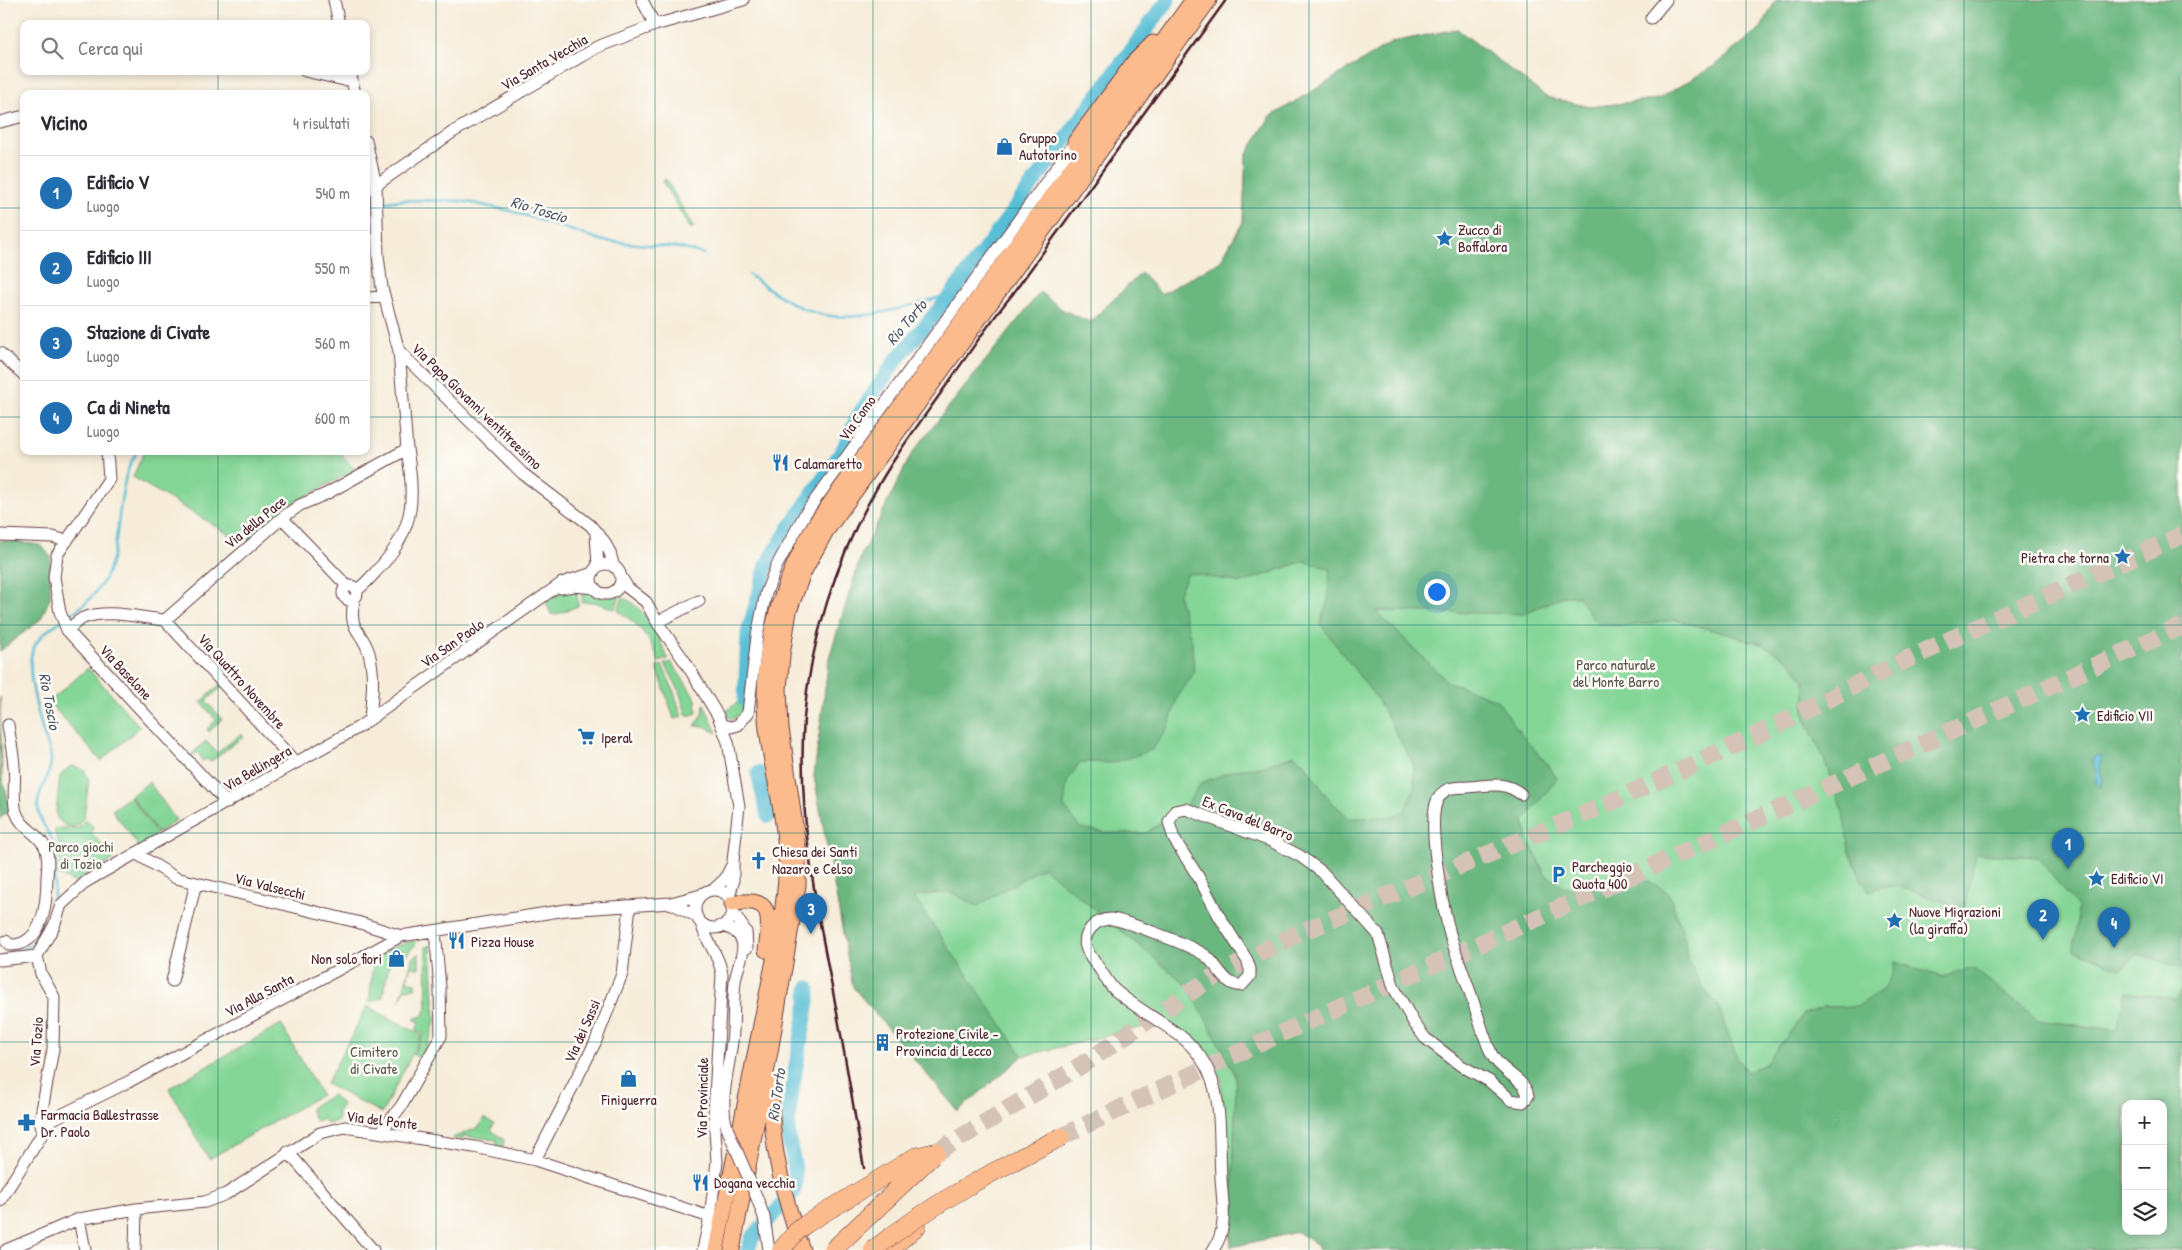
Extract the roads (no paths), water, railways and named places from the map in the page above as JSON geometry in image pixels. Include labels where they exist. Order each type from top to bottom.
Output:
[{"type":"highway","points":[[873,1250],[926,1211],[969,1185],[1061,1137]]},
{"type":"highway","points":[[781,1250],[797,1231],[806,1224],[915,1157],[936,1152],[833,1250]]},
{"type":"highway","points":[[889,1250],[969,1185]]},
{"type":"main road","points":[[732,1250],[770,1052],[798,886],[798,847],[781,728],[779,689],[789,611],[803,573],[826,531],[1209,0]]},
{"type":"main road","points":[[1075,142],[1134,62],[1189,6]]},
{"type":"main road","points":[[716,1250],[780,930],[786,886],[786,850],[768,731],[765,693],[767,656],[778,606],[799,552],[828,507],[1189,6]]},
{"type":"main road","points":[[731,904],[748,900],[758,903],[766,910],[770,919],[752,1064]]},
{"type":"main road","points":[[770,1052],[772,1070],[771,1101],[783,1190],[787,1208],[802,1250]]},
{"type":"street","points":[[642,0],[656,26]]},
{"type":"street","name":"Via Santa Vecchia","points":[[376,184],[453,132],[597,48],[656,26],[743,0]]},
{"type":"street","points":[[1651,18],[1666,0]]},
{"type":"street","points":[[333,1],[338,20]]},
{"type":"street","points":[[322,75],[344,80],[350,75]]},
{"type":"street","points":[[351,75],[354,90]]},
{"type":"street","points":[[0,122],[20,117]]},
{"type":"street","name":"Via Como","points":[[722,725],[732,727],[738,725],[748,713],[757,636],[766,593],[776,567],[805,514],[1075,142]]},
{"type":"street","points":[[370,167],[376,184]]},
{"type":"street","name":"Via Papa Giovanni ventitreesimo","points":[[376,184],[378,256],[384,297],[399,351],[522,473],[590,525],[610,552],[614,567]]},
{"type":"street","points":[[370,298],[384,297]]},
{"type":"street","points":[[370,719],[372,672],[368,652],[352,619],[353,592],[394,551],[401,540],[410,516],[412,487],[399,351]]},
{"type":"street","points":[[0,353],[20,370]]},
{"type":"street","name":"Via della Pace","points":[[165,620],[282,518],[300,505],[326,494],[407,449]]},
{"type":"street","name":"Via Baselone","points":[[108,455],[109,479],[58,554],[54,577],[60,612],[66,628],[227,802]]},
{"type":"street","points":[[282,518],[353,592]]},
{"type":"street","points":[[596,532],[599,549],[591,581],[595,588],[602,593],[631,598],[654,617]]},
{"type":"street","points":[[0,534],[53,537],[67,541]]},
{"type":"street","points":[[595,569],[606,564],[614,567],[628,588],[646,602],[691,671],[722,725],[728,742],[739,798],[739,824],[733,861],[733,883],[729,919],[718,927]]},
{"type":"street","name":"Via San Paolo","points":[[370,719],[562,582],[595,569]]},
{"type":"street","points":[[610,593],[617,589],[621,577]]},
{"type":"street","name":"Via San Paolo","points":[[550,592],[569,586],[595,588]]},
{"type":"street","points":[[654,617],[699,601]]},
{"type":"street","points":[[66,628],[83,618],[111,612],[136,618],[165,620]]},
{"type":"street","name":"Via Quattro Novembre","points":[[165,620],[296,763]]},
{"type":"street","name":"Via Bellingera","points":[[52,911],[87,881],[115,864],[137,854],[370,719]]},
{"type":"street","points":[[0,960],[38,956],[54,926],[46,849],[42,841],[19,821],[15,810],[14,766],[8,725]]},
{"type":"street","name":"Ex Cava del Barro","points":[[1213,1250],[1221,1234],[1224,1216],[1219,1106],[1212,1080],[1204,1063],[1187,1042],[1115,991],[1087,953],[1086,941],[1090,930],[1101,921],[1112,919],[1157,934],[1200,952],[1214,963],[1230,982],[1235,985],[1242,985],[1250,976],[1248,963],[1218,916],[1199,878],[1175,842],[1170,826],[1170,818],[1175,811],[1186,809],[1265,839],[1300,856],[1322,872],[1374,930],[1382,942],[1385,961],[1394,988],[1417,1028],[1425,1038],[1460,1065],[1489,1081],[1512,1100],[1523,1102],[1528,1096],[1526,1088],[1501,1068],[1492,1055],[1448,926],[1434,822],[1436,802],[1448,788],[1496,784],[1508,786],[1521,794]]},
{"type":"street","name":"Via Valsecchi","points":[[137,854],[176,878],[357,922],[401,936]]},
{"type":"street","points":[[401,936],[566,910],[671,903],[713,890],[725,879],[733,861]]},
{"type":"street","points":[[172,981],[196,883]]},
{"type":"street","points":[[713,890],[721,891],[745,928],[748,938],[747,948],[740,960]]},
{"type":"street","points":[[699,920],[695,906],[701,895]]},
{"type":"street","points":[[671,903],[699,920],[733,930],[740,937],[743,947],[734,984],[733,1034],[724,1112],[727,1128],[764,1217],[769,1250]]},
{"type":"street","name":"Via dei Sassi","points":[[536,1160],[595,1043],[622,974],[630,906]]},
{"type":"street","points":[[6,941],[10,945],[18,946],[30,938],[52,911]]},
{"type":"street","name":"Via Provinciale","points":[[699,920],[704,935],[718,956],[722,974],[714,1103],[717,1162],[710,1218],[703,1250]]},
{"type":"street","name":"Via Provinciale","points":[[713,947],[718,927]]},
{"type":"street","points":[[382,1132],[402,1104],[441,1036],[440,988],[435,931]]},
{"type":"street","name":"Via Alla Santa","points":[[0,1201],[51,1120],[130,1081],[401,936]]},
{"type":"street","name":"Via Tozio","points":[[38,956],[41,974],[54,997],[53,1049],[40,1121],[43,1133]]},
{"type":"street","name":"Via del Ponte","points":[[6,1250],[79,1219],[136,1209],[205,1202],[226,1194],[320,1133],[346,1127],[432,1142],[474,1147],[536,1160],[710,1218]]},
{"type":"street","points":[[288,1152],[373,1250]]},
{"type":"street","points":[[135,1250],[136,1209]]},
{"type":"street","points":[[79,1219],[85,1250]]},
{"type":"water","points":[[2098,755],[2101,757],[2100,771],[2103,779],[2100,787],[2096,783],[2096,773],[2092,761]]},
{"type":"waterway","name":"Rio Torto","points":[[745,700],[748,633],[767,565],[788,530],[843,450],[858,416],[896,360],[952,294],[1168,0]]},
{"type":"waterway","name":"Rio Toscio","points":[[380,203],[402,200],[462,201],[511,211],[604,241],[680,248],[704,254]]},
{"type":"waterway","name":"Rio Toscio","points":[[370,206],[374,204]]},
{"type":"waterway","name":"Rio Toscio","points":[[749,275],[783,298],[801,307],[820,314],[836,316],[869,315],[886,312],[952,294]]},
{"type":"waterway","name":"Rio Toscio","points":[[65,618],[85,604],[99,588],[108,572],[113,555],[126,476],[135,455]]},
{"type":"waterway","name":"Rio Toscio","points":[[9,953],[33,944],[41,936],[53,903],[56,864],[55,847],[40,818],[38,809],[39,797],[50,768],[51,758],[35,702],[30,665],[31,655],[36,643],[46,632],[61,621]]},
{"type":"waterway","name":"Rio Torto","points":[[758,773],[768,816]]},
{"type":"waterway","name":"Rio Torto","points":[[748,1250],[752,1238],[793,1193],[795,1168],[788,1134],[789,1110],[808,1001],[808,988]]},
{"type":"tunnel","points":[[936,1152],[1080,1066],[1210,979],[1295,935],[1596,809],[1757,735],[1899,663],[2182,535]]},
{"type":"tunnel","points":[[1061,1137],[1296,1027],[2182,626]]},
{"type":"railway","points":[[864,1168],[815,893],[803,788],[804,718],[807,690],[812,661],[827,603],[847,547],[881,481],[898,454],[985,330],[1226,0]]},
{"type":"place","name":"Gruppo Autotorino","points":[[1005,146]]},
{"type":"place","name":"Zucco di Boffalora","points":[[1444,238]]},
{"type":"place","name":"Calamaretto","points":[[780,463]]},
{"type":"place","name":"Pietra che torna","points":[[2123,557]]},
{"type":"place","name":"Edificio VII","points":[[2083,715]]},
{"type":"place","name":"Iperal","points":[[587,737]]},
{"type":"place","name":"Chiesa dei Santi Nazaro e Celso","points":[[758,860]]},
{"type":"place","name":"Edificio V","points":[[2068,869]]},
{"type":"place","name":"Parcheggio Quota 400","points":[[1558,875]]},
{"type":"place","name":"Edificio VI","points":[[2097,878]]},
{"type":"place","name":"Nuove Migrazioni (la giraffa)","points":[[1895,920]]},
{"type":"place","name":"Stazione di Civate","points":[[811,934]]},
{"type":"place","name":"Edificio III","points":[[2043,940]]},
{"type":"place","name":"Pizza House","points":[[457,941]]},
{"type":"place","name":"Ca di Nineta","points":[[2114,948]]},
{"type":"place","name":"Non solo fiori","points":[[396,958]]},
{"type":"place","name":"Protezione Civile - Provincia di Lecco","points":[[882,1042]]},
{"type":"place","name":"Finiguerra","points":[[629,1078]]},
{"type":"place","name":"Farmacia Ballestrasse Dr. Paolo","points":[[27,1123]]},
{"type":"place","name":"Dogana vecchia","points":[[700,1182]]},
{"type":"park label","name":"Parco naturale del Monte Barro","points":[[1616,672]]},
{"type":"park label","name":"Parco giochi di Tozio","points":[[81,854]]},
{"type":"park label","name":"Cimitero di Civate","points":[[374,1060]]}]
